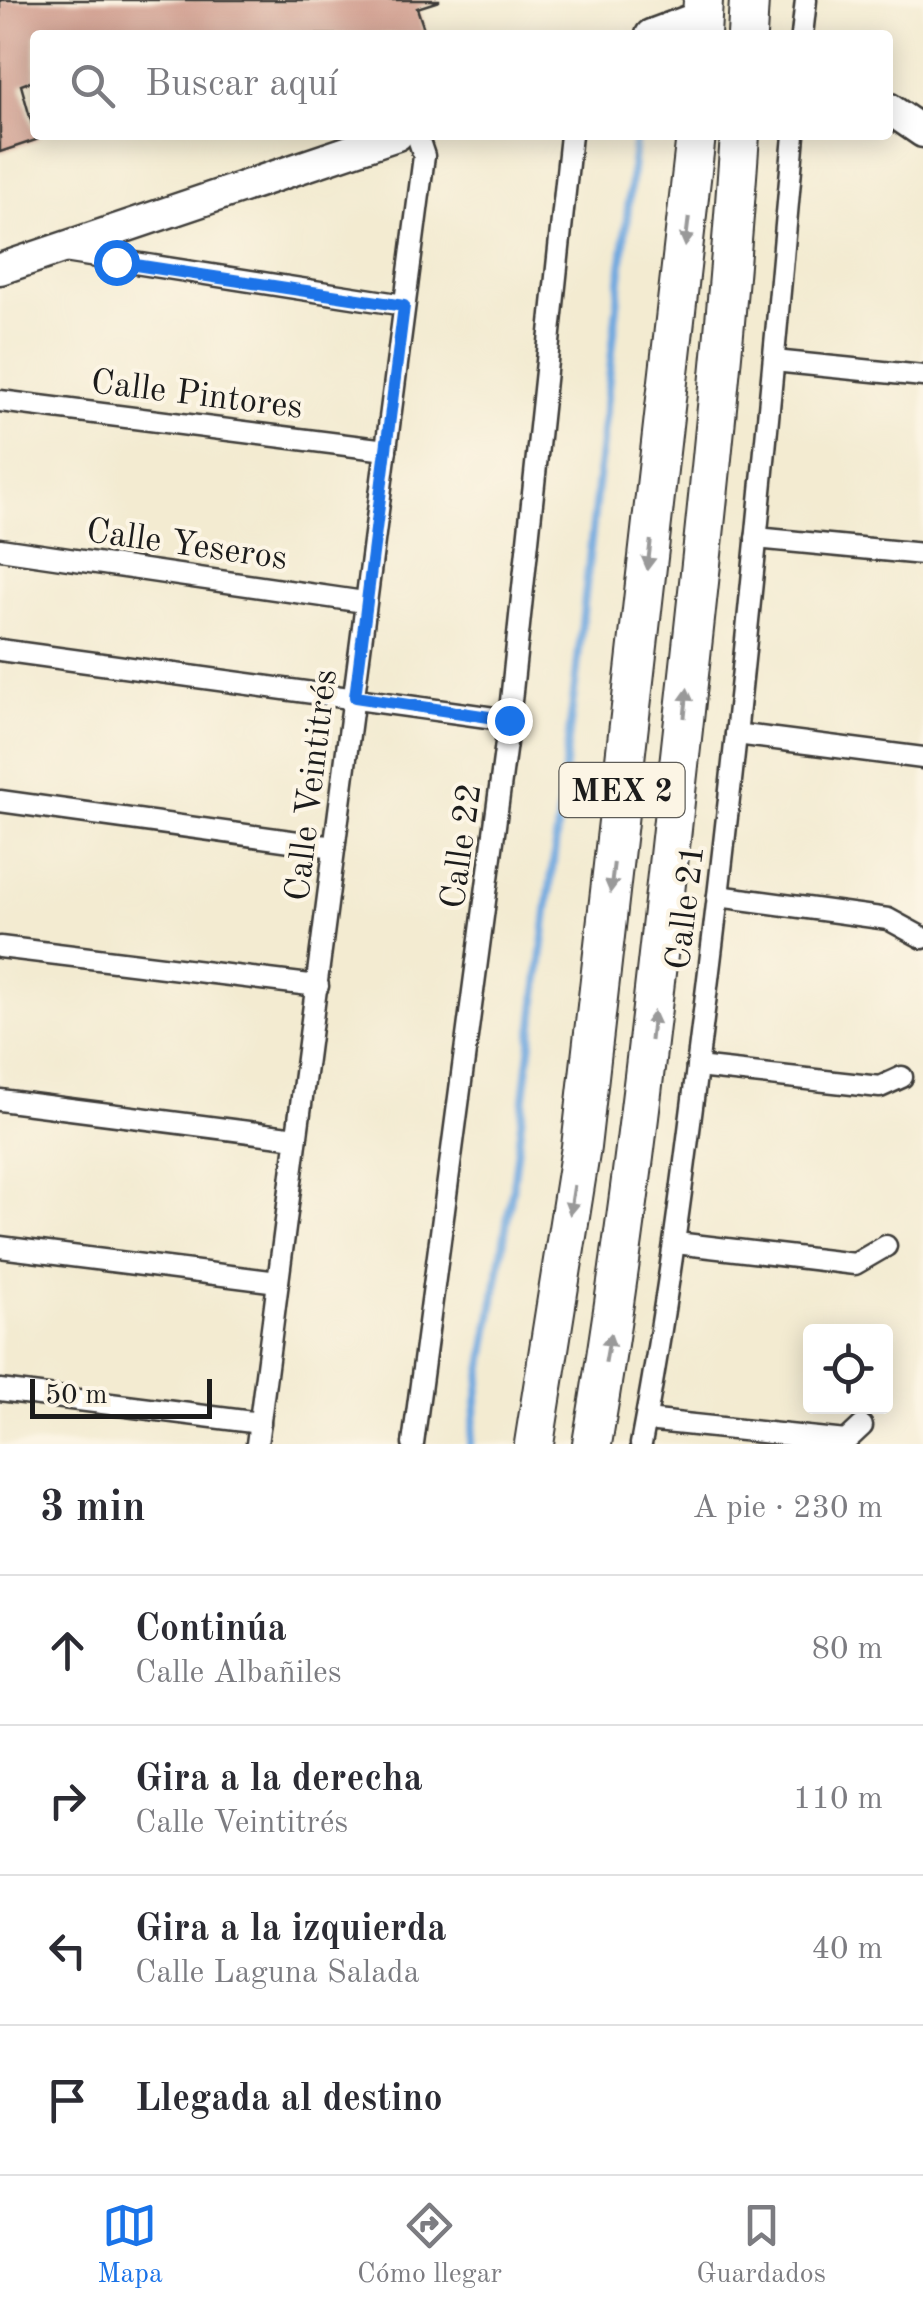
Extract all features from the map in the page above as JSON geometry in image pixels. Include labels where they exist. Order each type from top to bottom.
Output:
[{"type":"highway","name":"MEX 2","points":[[592,1444],[617,1295],[648,1061],[726,340],[740,140]]},
{"type":"highway","points":[[726,340],[755,275],[765,140]]},
{"type":"highway","name":"MEX 2","points":[[534,1444],[581,1147],[695,152]]},
{"type":"street","points":[[803,30],[806,0]]},
{"type":"street","points":[[662,30],[698,13],[749,26]]},
{"type":"street","points":[[893,111],[923,132]]},
{"type":"street","points":[[0,269],[382,140]]},
{"type":"street","name":"Calle Veintitrés","points":[[258,1434],[424,156],[419,140]]},
{"type":"street","name":"Calle 22","points":[[412,1444],[509,720],[570,140]]},
{"type":"street","name":"Calle 21","points":[[641,1444],[676,1243],[718,896],[794,140]]},
{"type":"street","points":[[56,251],[404,306]]},
{"type":"street","points":[[774,361],[923,376]]},
{"type":"street","name":"Calle Pintores","points":[[0,401],[386,450]]},
{"type":"street","points":[[756,538],[923,554]]},
{"type":"street","name":"Calle Yeseros","points":[[0,549],[364,602]]},
{"type":"street","points":[[0,650],[509,720]]},
{"type":"street","points":[[736,734],[923,758]]},
{"type":"street","points":[[0,801],[334,847]]},
{"type":"street","points":[[718,896],[888,919],[923,938]]},
{"type":"street","points":[[0,947],[318,986]]},
{"type":"street","points":[[698,1066],[880,1087],[902,1077]]},
{"type":"street","points":[[0,1100],[296,1138]]},
{"type":"street","points":[[676,1243],[855,1264],[886,1246]]},
{"type":"street","points":[[0,1247],[278,1282]]},
{"type":"street","points":[[0,1390],[258,1434]]},
{"type":"street","points":[[646,1420],[846,1441],[862,1426]]},
{"type":"building","points":[[0,0],[439,0],[417,8],[424,30],[30,30],[30,82],[21,85],[30,117],[30,140],[36,140],[0,152]]},
{"type":"waterway","points":[[470,1444],[514,1179],[576,677],[635,140]]},
{"type":"route","points":[[116,262],[404,306],[355,697],[509,720]]}]
